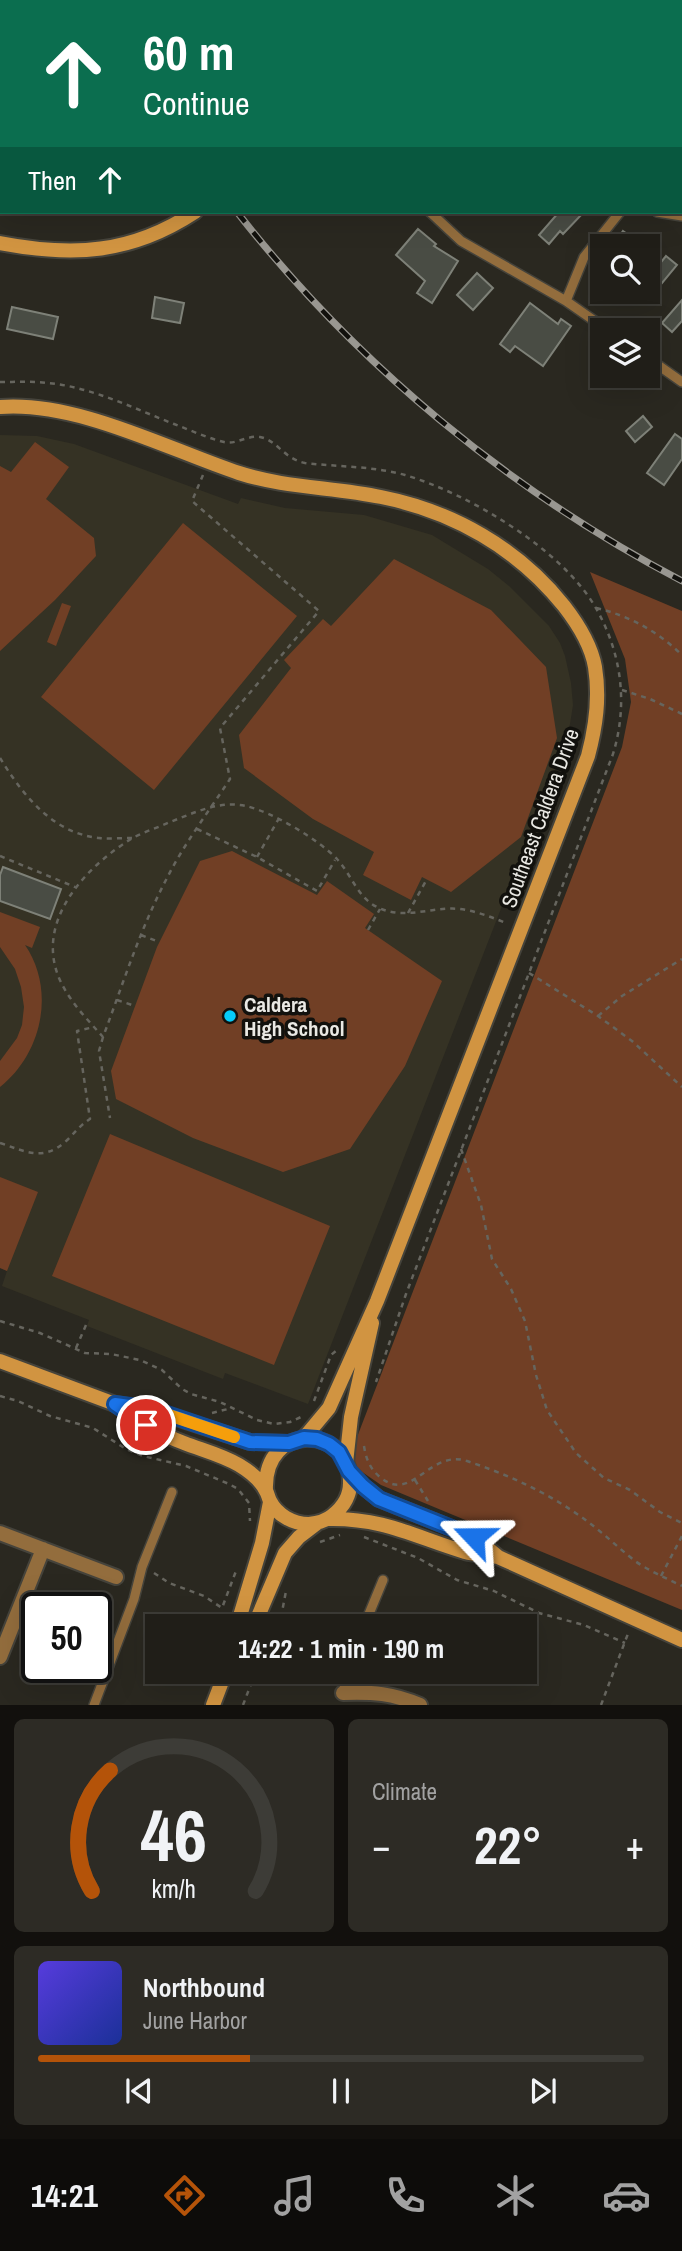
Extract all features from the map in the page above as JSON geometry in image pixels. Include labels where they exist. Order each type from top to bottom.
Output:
[{"type":"street","points":[[0,243],[49,250],[105,249],[132,243],[191,214]]},
{"type":"street","name":"Southeast Caldera Drive","points":[[0,407],[30,408],[82,417],[267,481],[353,492],[432,511],[481,533],[506,550],[553,592],[575,620],[587,641],[594,665],[597,694],[596,724],[588,756],[377,1301],[329,1408],[304,1438]]},
{"type":"street","name":"Southeast Caldera Drive","points":[[348,1467],[351,1417],[377,1301]]},
{"type":"street","points":[[0,1361],[115,1404],[152,1409],[250,1442],[289,1443]]},
{"type":"street","points":[[115,1404],[170,1437],[240,1465],[253,1476],[278,1513],[290,1520],[302,1524],[322,1521],[371,1521],[467,1552],[498,1557],[682,1640]]},
{"type":"street","points":[[241,1614],[262,1543],[268,1496],[265,1475],[278,1451],[289,1443],[304,1438],[317,1439],[339,1452],[363,1486],[379,1499],[474,1537],[498,1557]]},
{"type":"street","points":[[259,1614],[285,1553],[299,1537],[340,1510],[350,1485],[348,1467]]},
{"type":"street","points":[[0,1533],[116,1577]]},
{"type":"street","points":[[2,1648],[43,1549]]},
{"type":"street","points":[[213,1705],[221,1684]]},
{"type":"street","points":[[343,1693],[379,1692],[399,1696],[420,1705]]},
{"type":"lane","points":[[432,214],[461,241],[566,301],[590,318]]},
{"type":"lane","points":[[566,301],[584,257],[618,214]]},
{"type":"lane","points":[[660,366],[682,382]]},
{"type":"lane","points":[[94,1705],[134,1599],[142,1567],[172,1492]]},
{"type":"lane","points":[[116,1577],[137,1583]]},
{"type":"lane","points":[[370,1614],[383,1580]]},
{"type":"lane","points":[[343,1693],[345,1684]]},
{"type":"path","points":[[0,382],[48,383],[76,388],[228,443],[259,437],[275,445],[288,457],[303,462],[373,469],[430,483],[476,505],[526,536],[563,569],[596,608],[613,648],[622,690],[621,715],[615,745],[406,1294],[374,1390]]},
{"type":"path","points":[[110,1118],[99,1051],[141,935],[167,878],[230,779],[220,728],[319,611],[192,500],[208,462]]},
{"type":"path","points":[[596,608],[617,613],[644,625],[682,655]]},
{"type":"path","points":[[622,690],[682,714]]},
{"type":"path","points":[[0,758],[9,773],[43,813],[65,828],[98,838],[132,838]]},
{"type":"path","points":[[0,768],[9,773]]},
{"type":"path","points":[[103,1037],[70,999],[55,962],[56,928],[68,897],[106,857],[132,838],[213,806],[247,806],[295,827],[336,858],[363,897],[380,909],[397,914],[459,909],[480,913],[509,924]]},
{"type":"path","points":[[257,857],[279,819]]},
{"type":"path","points":[[197,829],[257,857],[317,891],[336,858]]},
{"type":"path","points":[[0,856],[75,887]]},
{"type":"path","points":[[408,913],[427,879]]},
{"type":"path","points":[[368,930],[380,909]]},
{"type":"path","points":[[141,935],[159,942]]},
{"type":"path","points":[[598,1016],[622,996],[682,959]]},
{"type":"path","points":[[528,973],[598,1016],[632,1041],[682,1087]]},
{"type":"path","points":[[117,1000],[135,1006]]},
{"type":"path","points":[[0,1143],[34,1154],[45,1154],[64,1143],[90,1119],[77,1031],[94,1027]]},
{"type":"path","points":[[461,1149],[481,1205],[492,1259],[511,1289],[525,1321],[536,1375],[547,1410],[576,1453],[604,1478],[631,1490],[660,1512],[682,1523]]},
{"type":"path","points":[[0,1321],[40,1333],[85,1353],[111,1354],[140,1360],[162,1370],[191,1394],[220,1402],[257,1420],[274,1424],[290,1422],[303,1416]]},
{"type":"path","points":[[76,1349],[86,1325]]},
{"type":"path","points":[[313,1402],[331,1355]]},
{"type":"path","points":[[0,1396],[50,1416],[93,1428],[126,1449],[143,1456],[186,1466],[229,1484],[238,1489],[249,1503],[249,1530]]},
{"type":"path","points":[[363,1445],[372,1471],[386,1482],[400,1485],[415,1480],[433,1466],[452,1458],[522,1482],[576,1513],[608,1536],[636,1562],[682,1586]]},
{"type":"path","points":[[317,1543],[340,1535]]},
{"type":"path","points":[[661,1576],[682,1536]]},
{"type":"path","points":[[365,1538],[425,1561],[457,1580],[487,1588],[539,1614],[592,1627],[625,1643]]},
{"type":"path","points":[[142,1567],[169,1583],[204,1596],[222,1608],[239,1563]]},
{"type":"path","points":[[281,1614],[287,1587]]},
{"type":"path","points":[[601,1705],[634,1618]]},
{"type":"path","points":[[243,1705],[251,1684]]},
{"type":"path","points":[[333,1684],[343,1693]]},
{"type":"shaded area","name":"Caldera High School","points":[[0,435],[37,436],[74,444],[238,504],[241,498],[285,508],[364,515],[432,535],[488,569],[509,586],[549,626],[565,656],[573,705],[564,747],[308,1404],[225,1373],[223,1379],[87,1326],[89,1320],[2,1286],[7,1271],[0,1268]]},
{"type":"shaded area","points":[[35,442],[69,467],[46,499],[94,538],[96,556],[55,600],[0,651],[0,466],[11,472]]},
{"type":"shaded area","points":[[183,523],[297,616],[154,790],[41,697]]},
{"type":"shaded area","points":[[394,559],[491,610],[546,667],[557,738],[521,837],[451,892],[422,877],[411,900],[363,875],[374,852],[313,819],[244,768],[239,735],[291,668],[284,660],[323,619],[331,626]]},
{"type":"shaded area","points":[[590,572],[682,611],[682,1610],[381,1485],[352,1465],[349,1458],[622,747],[631,702],[625,659]]},
{"type":"shaded area","points":[[62,603],[71,606],[56,646],[47,642]]},
{"type":"shaded area","points":[[232,851],[317,895],[327,881],[374,914],[365,928],[442,981],[405,1066],[350,1149],[283,1172],[193,1138],[116,1099],[111,1071],[157,947],[200,861]]},
{"type":"shaded area","points":[[0,912],[40,927],[32,948],[25,945],[35,963],[42,1001],[35,1039],[26,1057],[0,1087],[0,1061],[17,1038],[24,1007],[15,969],[0,947]]},
{"type":"shaded area","points":[[110,1134],[330,1226],[274,1365],[52,1276]]},
{"type":"shaded area","points":[[0,1177],[38,1192],[7,1271],[0,1268]]},
{"type":"building","points":[[557,214],[582,214],[563,234],[560,231],[549,244],[539,235]]},
{"type":"building","points":[[418,229],[436,244],[434,246],[458,261],[432,303],[417,293],[425,281],[396,255]]},
{"type":"building","points":[[666,256],[677,265],[660,286],[660,263]]},
{"type":"building","points":[[477,273],[493,288],[473,310],[457,295]]},
{"type":"building","points":[[155,297],[184,303],[180,323],[152,318]]},
{"type":"building","points":[[682,300],[682,321],[672,332],[662,323]]},
{"type":"building","points":[[530,303],[558,324],[561,319],[571,326],[543,366],[515,346],[510,352],[500,344]]},
{"type":"building","points":[[12,307],[58,317],[53,339],[7,329]]},
{"type":"building","points":[[643,416],[652,427],[635,442],[626,431]]},
{"type":"building","points":[[675,434],[682,439],[682,459],[664,485],[647,473]]},
{"type":"building","points":[[3,867],[61,889],[50,919],[0,901],[0,875]]},
{"type":"railway","points":[[239,214],[333,322],[440,420],[557,507],[618,546],[682,581]]},
{"type":"slow traffic","points":[[151,1409],[234,1437]]},
{"type":"place","name":"Caldera High School","points":[[230,1016]]},
{"type":"route","points":[[146,1425],[115,1404],[152,1409],[250,1442],[289,1443],[304,1438],[317,1439],[339,1452],[349,1471],[379,1499],[474,1537]]}]
